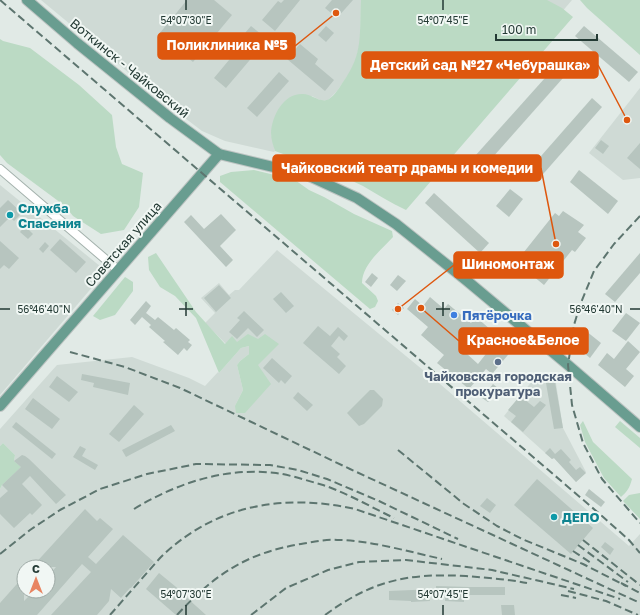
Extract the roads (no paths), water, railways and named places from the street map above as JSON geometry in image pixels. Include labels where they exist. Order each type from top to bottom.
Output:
[{"type":"main road","name":"Воткинск - Чайковский","points":[[27,0],[82,47],[170,118],[219,154]]},
{"type":"main road","name":"Советская улица","points":[[0,406],[219,154]]},
{"type":"main road","points":[[219,154],[307,175],[357,198],[396,224],[466,280],[640,427]]},
{"type":"street","points":[[0,169],[118,270]]},
{"type":"railway","points":[[0,0],[602,516],[629,540],[640,553]]},
{"type":"railway","points":[[640,216],[614,244],[594,271],[580,305],[574,325],[568,365],[572,405],[583,443],[602,479],[640,523]]},
{"type":"railway","points":[[70,352],[125,367],[180,388],[350,469],[640,603]]},
{"type":"railway","points":[[398,450],[464,504],[497,526],[522,539],[583,564],[626,586]]},
{"type":"railway","points":[[0,554],[30,530],[60,510],[100,489],[147,474],[196,464],[270,465],[298,470],[327,479],[379,501],[458,539]]},
{"type":"railway","points":[[134,509],[167,492],[202,479],[238,472],[257,472],[282,474],[332,488],[394,518]]},
{"type":"railway","points":[[110,615],[160,558],[181,540],[203,526],[226,515],[251,508],[276,503],[302,502],[328,504],[355,509],[620,599]]},
{"type":"railway","points":[[177,615],[204,588],[218,577],[247,560],[281,548],[324,540],[349,541],[390,547],[442,559]]},
{"type":"railway","points":[[583,540],[640,585]]},
{"type":"railway","points":[[578,545],[628,582]]},
{"type":"railway","points":[[573,551],[591,563]]},
{"type":"railway","points":[[251,615],[286,588],[328,570],[359,562],[406,560],[492,570],[574,589]]},
{"type":"railway","points":[[325,615],[342,603],[375,586],[409,578],[445,575],[527,583]]},
{"type":"railway","points":[[621,583],[640,593]]},
{"type":"railway","points":[[568,591],[606,601],[638,615]]},
{"type":"railway","points":[[561,595],[576,598]]},
{"type":"place","name":"Поликлиника №5","points":[[336,13]]},
{"type":"place","name":"Детский сад №27 «Чебурашка»","points":[[627,120]]},
{"type":"place","name":"Служба Спасения","points":[[10,215]]},
{"type":"place","name":"Чайковский театр драмы и комедии","points":[[556,244]]},
{"type":"place","name":"Красное&Белое","points":[[421,308]]},
{"type":"place","name":"Шиномонтаж","points":[[398,309]]},
{"type":"place","name":"Пятёрочка","points":[[454,315]]},
{"type":"place","name":"Чайковская городская прокуратура","points":[[498,362]]},
{"type":"place","name":"ДЕПО","points":[[554,517]]}]
